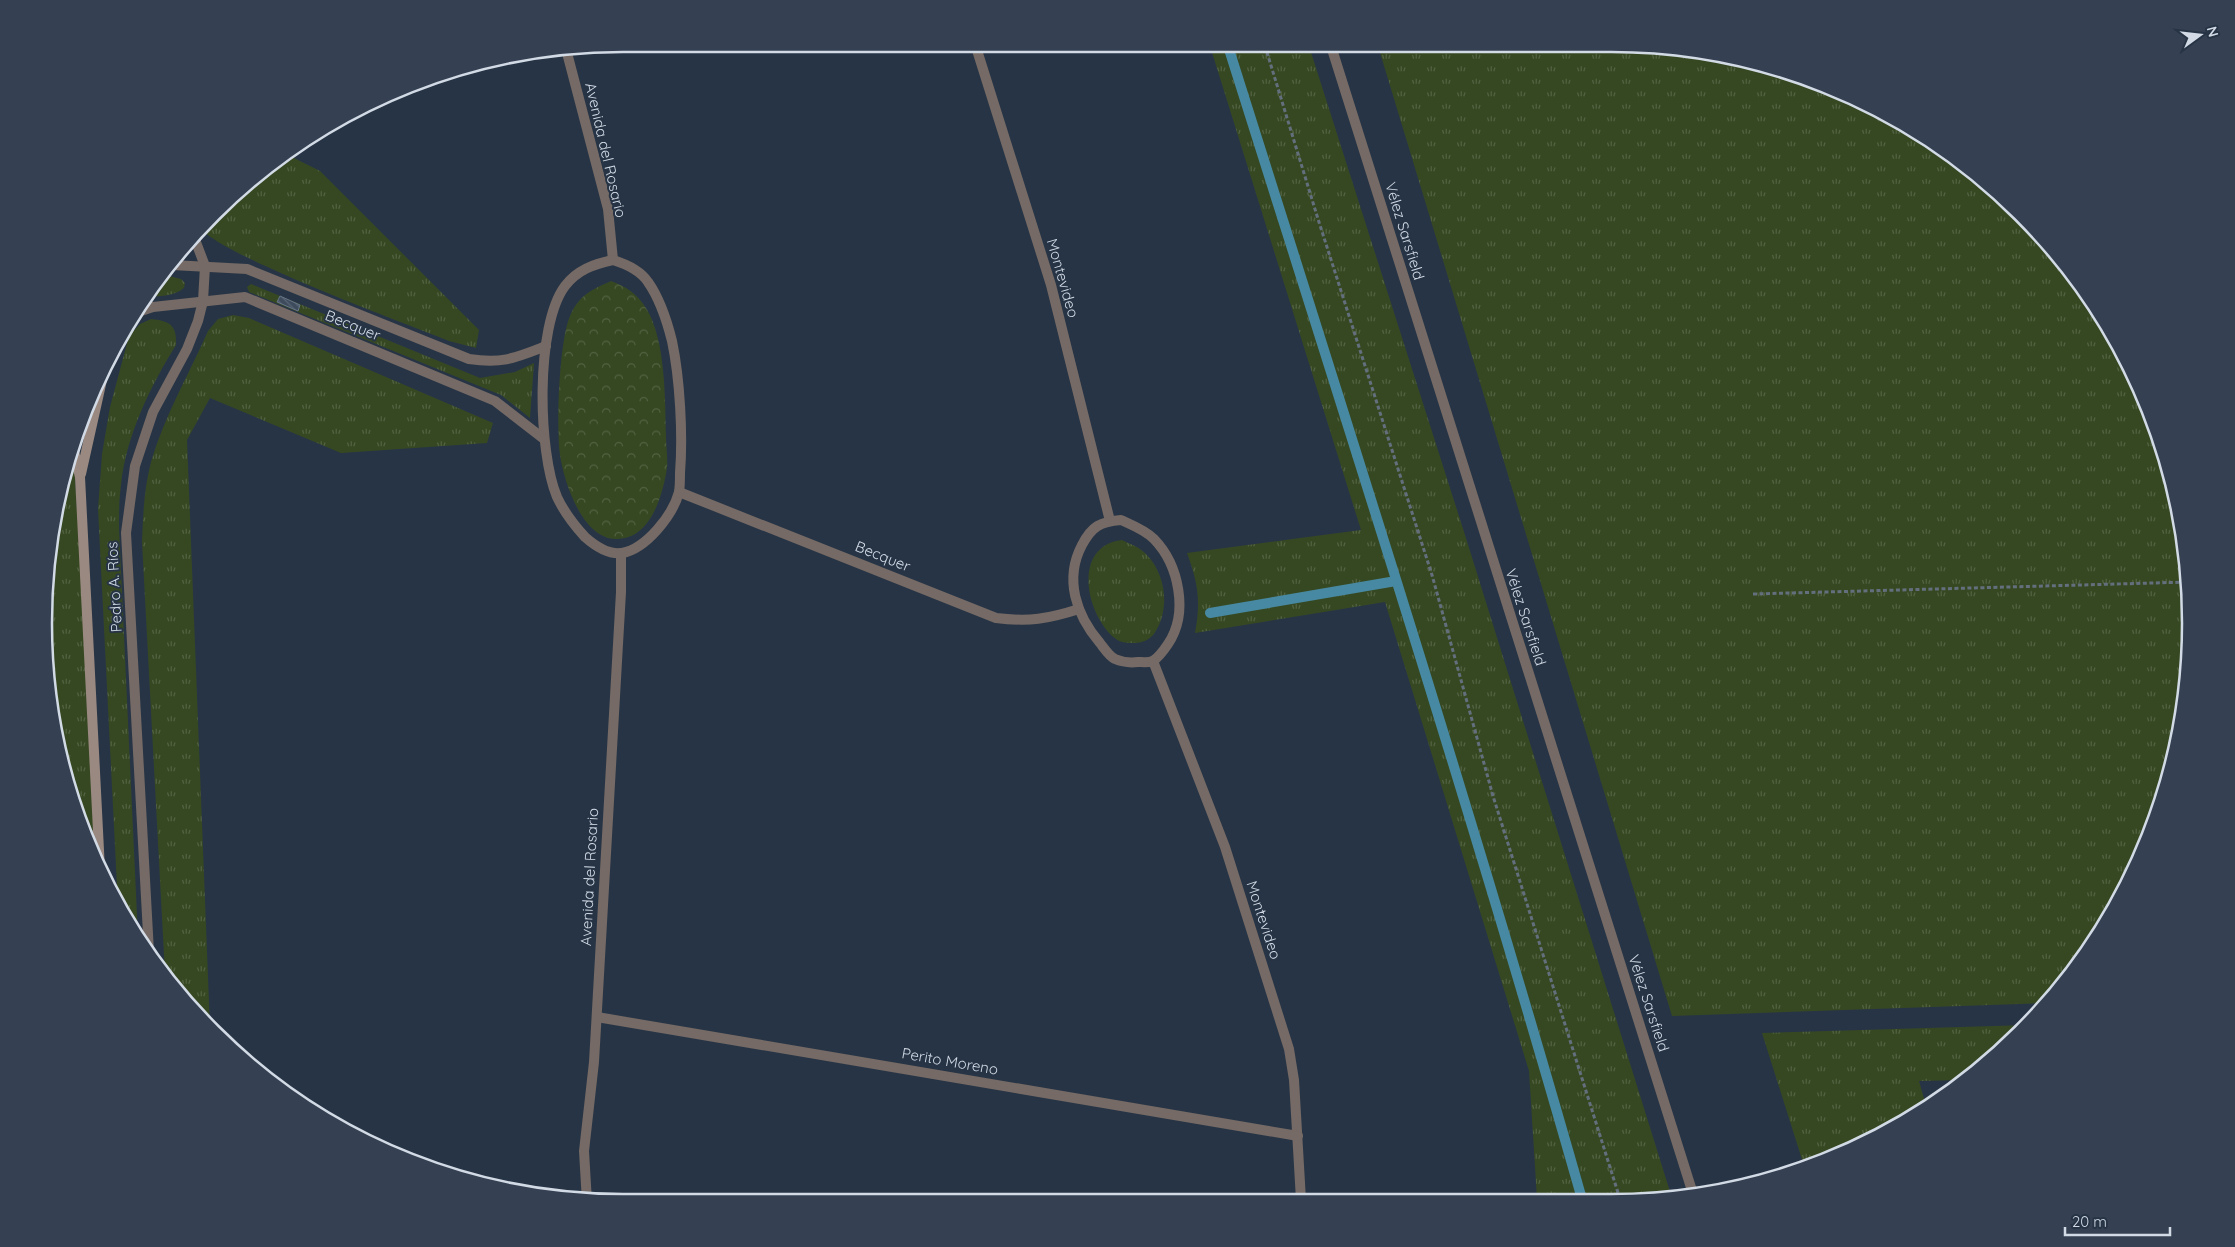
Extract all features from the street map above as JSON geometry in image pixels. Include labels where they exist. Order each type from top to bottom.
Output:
[{"type":"main road","points":[[80,477],[97,404]]},
{"type":"main road","points":[[77,461],[80,477],[99,849]]},
{"type":"street","name":"Montevideo","points":[[978,52],[1051,285],[1110,521]]},
{"type":"street","name":"Vélez Sarsfield","points":[[1333,52],[1692,1189]]},
{"type":"street","name":"Avenida del Rosario","points":[[568,55],[608,209],[613,260]]},
{"type":"street","name":"Pedro A. Ríos","points":[[148,940],[126,533],[135,466],[153,412],[188,349],[203,301],[205,266],[197,244]]},
{"type":"street","points":[[613,260],[629,266],[647,280],[663,310],[672,342],[682,447],[678,492],[660,528],[640,546],[620,553],[597,548],[573,525],[557,496],[549,468],[544,439],[546,346],[552,309],[565,287],[579,272],[596,264],[613,260]]},
{"type":"street","name":"Becquer","points":[[179,265],[247,269],[469,359],[491,362],[513,359],[546,346]]},
{"type":"street","name":"Becquer","points":[[147,309],[245,297],[495,402],[544,439]]},
{"type":"street","name":"Becquer","points":[[678,492],[996,618],[1024,621],[1052,618],[1079,609]]},
{"type":"street","points":[[1121,520],[1140,529],[1153,539],[1166,556],[1178,584],[1180,609],[1174,635],[1163,652],[1153,661],[1128,663],[1114,659],[1092,634],[1079,609],[1072,574],[1078,554],[1089,532],[1103,522],[1110,521],[1121,520]]},
{"type":"street","name":"Avenida del Rosario","points":[[586,1193],[584,1151],[596,1017],[620,602],[620,553]]},
{"type":"street","name":"Montevideo","points":[[1153,661],[1225,847],[1289,1049],[1298,1136],[1301,1194]]},
{"type":"street","name":"Perito Moreno","points":[[596,1017],[1298,1136]]},
{"type":"path","points":[[1267,52],[1318,219],[1432,575],[1493,796],[1619,1194]]},
{"type":"path","points":[[1753,594],[2181,582]]},
{"type":"green space","points":[[1212,52],[1311,52],[1465,535],[1670,1191],[1612,1194],[1537,1194],[1529,1071],[1385,602],[1195,633],[1198,611],[1197,592],[1194,574],[1187,553],[1361,530]]},
{"type":"green space","points":[[1380,52],[1612,52],[1686,57],[1723,63],[1759,72],[1830,96],[1864,111],[1897,129],[1959,170],[2015,220],[2065,276],[2106,338],[2124,371],[2152,440],[2163,476],[2172,512],[2181,586],[2181,661],[2172,735],[2152,807],[2124,876],[2086,941],[2041,1000],[2038,1003],[1672,1016]]},
{"type":"green space","points":[[294,158],[320,171],[479,330],[476,348],[449,341],[357,305],[276,271],[215,240],[207,233],[247,194]]},
{"type":"green space","points":[[170,276],[181,279],[185,283],[184,288],[180,291],[171,295],[156,296]]},
{"type":"green space","points":[[611,281],[635,294],[653,321],[661,353],[665,388],[667,460],[662,490],[647,523],[639,532],[629,537],[617,539],[605,537],[594,530],[577,508],[562,467],[558,425],[563,344],[570,316],[577,303],[586,294]]},
{"type":"green space","points":[[251,284],[480,378],[515,372],[534,363],[530,418],[501,395],[249,292],[247,287]]},
{"type":"green space","points":[[233,315],[249,318],[493,423],[487,443],[341,453],[210,398],[187,440],[210,1016],[164,963],[142,542],[147,482],[156,445],[208,331],[218,319]]},
{"type":"green space","points":[[151,319],[168,323],[174,329],[176,345],[148,395],[134,430],[128,448],[120,490],[119,528],[137,922],[117,887],[98,509],[102,454],[110,407],[128,340],[140,324]]},
{"type":"green space","points":[[74,468],[99,848],[83,807],[63,735],[54,661],[52,624],[57,549],[63,512]]},
{"type":"green space","points":[[1122,540],[1140,549],[1152,561],[1162,581],[1164,592],[1163,614],[1154,634],[1148,639],[1134,643],[1116,639],[1106,628],[1097,615],[1091,599],[1089,583],[1090,568],[1095,555],[1106,545]]},
{"type":"green space","points":[[2017,1025],[1988,1053],[1954,1080],[1919,1081],[1925,1101],[1864,1136],[1803,1161],[1762,1033]]},
{"type":"building","points":[[280,296],[300,305],[298,311],[277,302]]},
{"type":"waterway","points":[[1230,52],[1454,765],[1581,1194]]},
{"type":"waterway","points":[[1210,613],[1396,581]]}]
